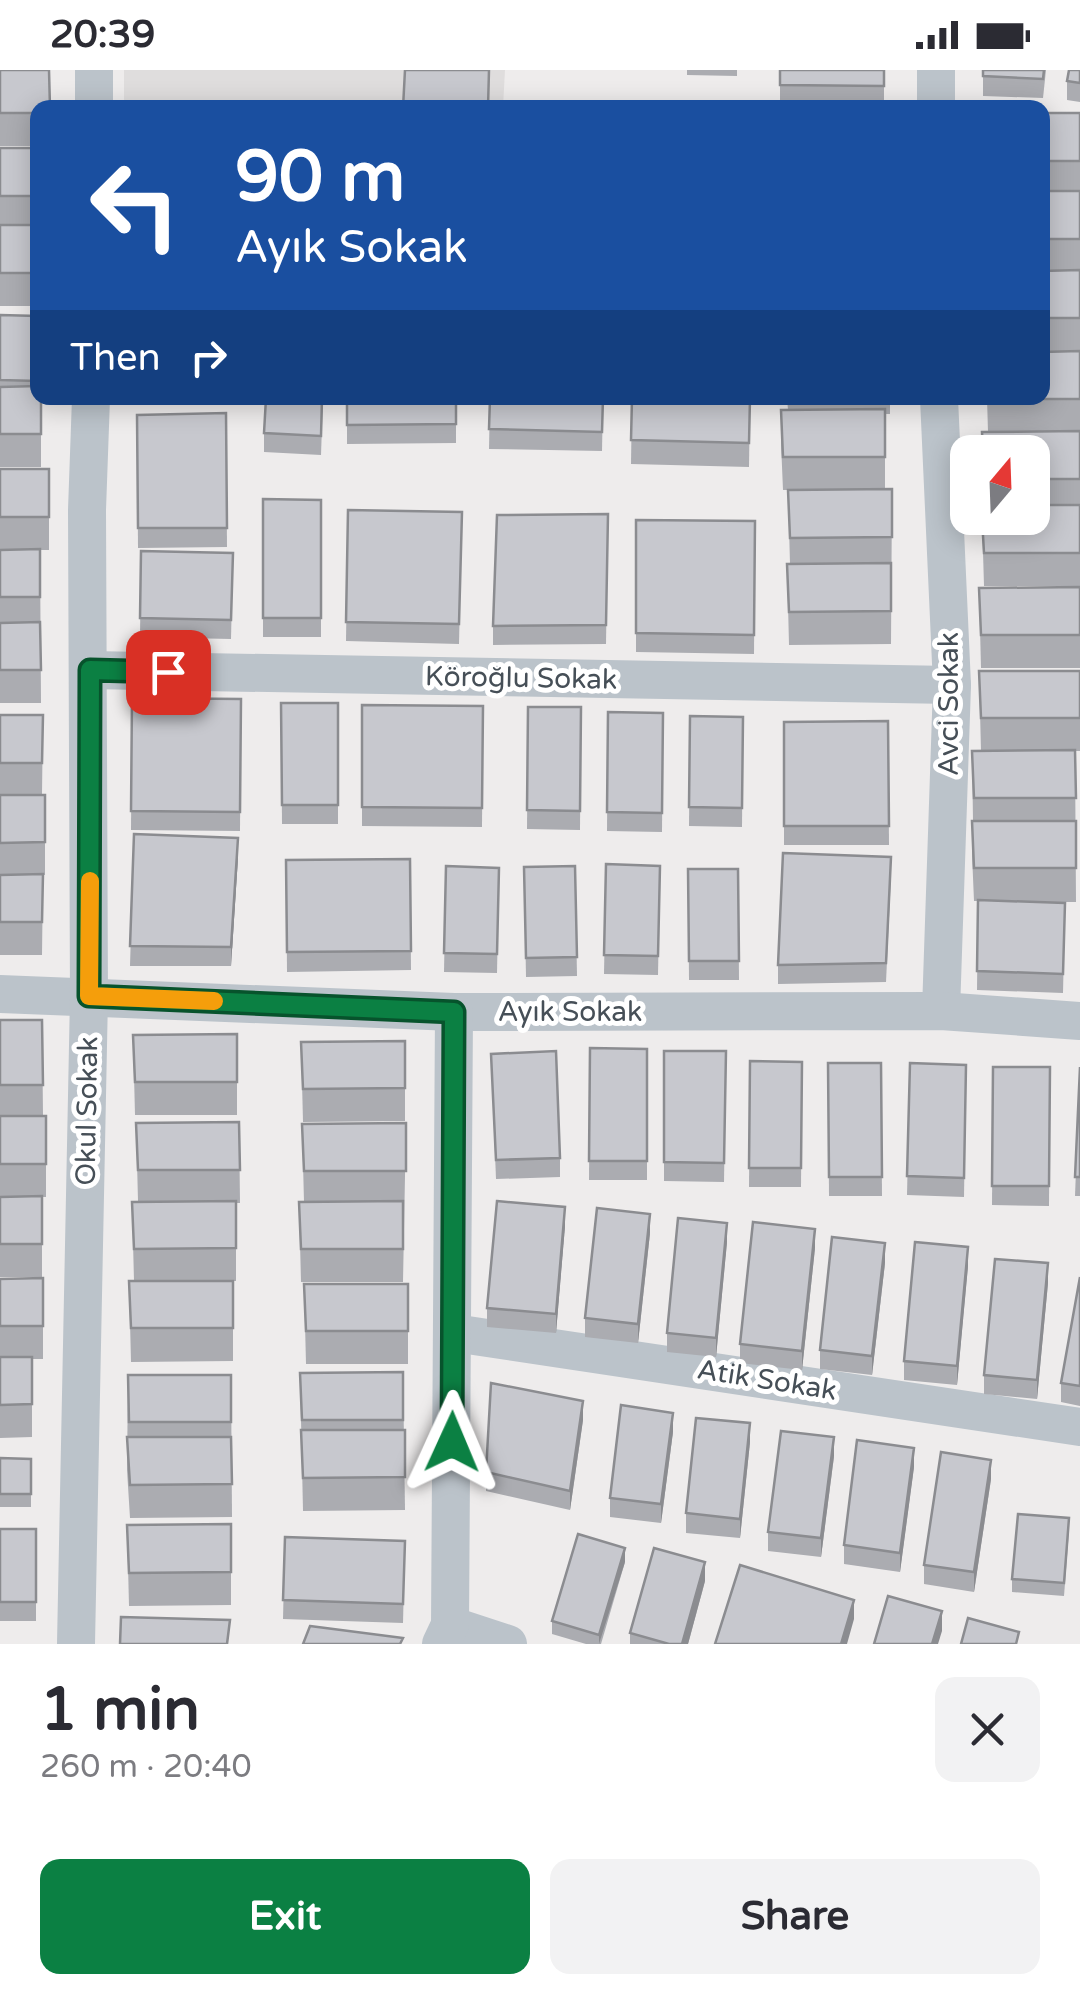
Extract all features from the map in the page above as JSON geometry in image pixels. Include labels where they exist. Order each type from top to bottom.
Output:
[{"type":"street","points":[[94,70],[94,100]]},
{"type":"street","points":[[936,70],[936,100]]},
{"type":"street","name":"Okul Sokak","points":[[76,1644],[89,996],[87,510],[91,405]]},
{"type":"street","name":"Avci Sokak","points":[[939,405],[952,685],[941,1012]]},
{"type":"street","name":"Köroğlu Sokak","points":[[90,670],[952,685]]},
{"type":"street","name":"Ayık Sokak","points":[[0,994],[454,1012],[941,1012],[1080,1021]]},
{"type":"street","points":[[454,1012],[454,1333],[445,1635],[508,1644]]},
{"type":"street","name":"Atik Sokak","points":[[454,1333],[1080,1427]]},
{"type":"shaded area","points":[[124,70],[505,70],[503,100],[124,100]]},
{"type":"building","points":[[0,70],[49,70],[50,100],[30,100],[30,113],[0,113]]},
{"type":"building","points":[[405,70],[489,70],[488,100],[403,100]]},
{"type":"building","points":[[780,70],[884,70],[884,86],[780,85]]},
{"type":"building","points":[[983,70],[1044,70],[1043,79],[983,76]]},
{"type":"building","points":[[1069,70],[1080,70],[1080,83],[1067,81]]},
{"type":"building","points":[[1050,113],[1080,113],[1080,161],[1050,161]]},
{"type":"building","points":[[0,148],[30,148],[30,196],[0,196]]},
{"type":"building","points":[[1050,191],[1080,191],[1080,239],[1050,239]]},
{"type":"building","points":[[0,225],[30,225],[30,273],[0,273]]},
{"type":"building","points":[[1080,270],[1080,318],[1050,318],[1050,271]]},
{"type":"building","points":[[0,315],[30,316],[30,381],[0,380]]},
{"type":"building","points":[[1080,351],[1080,399],[1050,399],[1050,352]]},
{"type":"building","points":[[30,386],[30,405],[41,405],[41,434],[0,434],[0,387]]},
{"type":"building","points":[[266,405],[322,405],[321,436],[264,433]]},
{"type":"building","points":[[347,405],[456,405],[456,424],[347,425]]},
{"type":"building","points":[[490,405],[603,405],[602,432],[489,429]]},
{"type":"building","points":[[632,405],[750,405],[749,443],[631,440]]},
{"type":"building","points":[[885,409],[885,457],[783,457],[781,410]]},
{"type":"building","points":[[226,413],[227,528],[138,528],[137,415]]},
{"type":"building","points":[[1080,431],[1080,479],[1050,479],[1050,435],[982,432]]},
{"type":"building","points":[[0,469],[49,469],[49,517],[0,517]]},
{"type":"building","points":[[892,489],[892,537],[790,538],[788,490]]},
{"type":"building","points":[[263,499],[321,500],[321,618],[263,618]]},
{"type":"building","points":[[1050,505],[1080,505],[1080,553],[984,553],[983,535],[1050,535]]},
{"type":"building","points":[[348,510],[462,512],[459,624],[346,622]]},
{"type":"building","points":[[608,514],[606,625],[493,626],[497,515]]},
{"type":"building","points":[[636,520],[755,521],[754,635],[636,633]]},
{"type":"building","points":[[40,549],[40,597],[0,597],[0,550]]},
{"type":"building","points":[[141,551],[233,553],[231,620],[140,618]]},
{"type":"building","points":[[891,563],[891,611],[789,612],[787,564]]},
{"type":"building","points":[[1080,587],[1080,635],[981,635],[979,588]]},
{"type":"building","points":[[40,622],[41,670],[0,670],[0,623]]},
{"type":"building","points":[[979,671],[1080,671],[1080,718],[981,718]]},
{"type":"building","points":[[132,698],[241,699],[240,812],[131,811]]},
{"type":"building","points":[[281,703],[338,703],[338,805],[282,805]]},
{"type":"building","points":[[362,705],[483,706],[482,808],[362,807]]},
{"type":"building","points":[[528,707],[581,707],[580,811],[527,810]]},
{"type":"building","points":[[608,712],[663,713],[662,813],[607,812]]},
{"type":"building","points":[[0,715],[43,715],[42,763],[0,763]]},
{"type":"building","points":[[690,716],[743,717],[742,808],[689,807]]},
{"type":"building","points":[[888,721],[889,826],[784,826],[784,722]]},
{"type":"building","points":[[1075,750],[1076,798],[974,798],[972,751]]},
{"type":"building","points":[[0,795],[45,795],[45,842],[0,843]]},
{"type":"building","points":[[972,821],[1076,821],[1076,868],[974,868]]},
{"type":"building","points":[[134,834],[238,838],[231,947],[130,946]]},
{"type":"building","points":[[783,853],[891,857],[886,963],[778,965]]},
{"type":"building","points":[[410,859],[411,951],[287,952],[286,860]]},
{"type":"building","points":[[606,864],[660,866],[658,956],[604,955]]},
{"type":"building","points":[[446,866],[499,868],[497,954],[444,953]]},
{"type":"building","points":[[575,866],[577,957],[526,958],[524,867]]},
{"type":"building","points":[[688,869],[738,869],[739,961],[689,961]]},
{"type":"building","points":[[43,874],[42,922],[0,922],[0,875]]},
{"type":"building","points":[[978,900],[1065,903],[1063,974],[977,971]]},
{"type":"building","points":[[0,1020],[42,1020],[43,1085],[0,1085]]},
{"type":"building","points":[[237,1034],[237,1082],[135,1082],[133,1035]]},
{"type":"building","points":[[405,1041],[405,1088],[303,1089],[301,1042]]},
{"type":"building","points":[[590,1048],[647,1049],[647,1161],[589,1161]]},
{"type":"building","points":[[556,1051],[560,1158],[496,1160],[491,1054]]},
{"type":"building","points":[[664,1051],[726,1051],[724,1163],[664,1162]]},
{"type":"building","points":[[750,1061],[802,1062],[801,1168],[749,1168]]},
{"type":"building","points":[[828,1063],[881,1063],[882,1177],[829,1177]]},
{"type":"building","points":[[910,1063],[966,1065],[964,1178],[907,1176]]},
{"type":"building","points":[[993,1067],[1050,1067],[1049,1186],[992,1186]]},
{"type":"building","points":[[1080,1067],[1080,1177],[1075,1177]]},
{"type":"building","points":[[0,1116],[46,1116],[46,1164],[0,1164]]},
{"type":"building","points":[[239,1122],[240,1170],[138,1170],[136,1123]]},
{"type":"building","points":[[406,1123],[406,1171],[304,1171],[302,1124]]},
{"type":"building","points":[[42,1196],[42,1244],[0,1244],[0,1197]]},
{"type":"building","points":[[236,1201],[236,1248],[134,1249],[132,1202]]},
{"type":"building","points":[[403,1201],[403,1249],[301,1249],[299,1202]]},
{"type":"building","points":[[497,1201],[565,1207],[556,1314],[487,1308]]},
{"type":"building","points":[[597,1208],[650,1214],[638,1324],[585,1318]]},
{"type":"building","points":[[678,1218],[727,1223],[716,1338],[667,1333]]},
{"type":"building","points":[[753,1222],[815,1229],[802,1351],[740,1344]]},
{"type":"building","points":[[832,1237],[885,1243],[872,1356],[820,1350]]},
{"type":"building","points":[[915,1242],[968,1247],[957,1366],[904,1361]]},
{"type":"building","points":[[995,1259],[1048,1263],[1037,1380],[984,1375]]},
{"type":"building","points":[[1080,1277],[1080,1386],[1061,1383]]},
{"type":"building","points":[[43,1278],[43,1326],[0,1326],[0,1279]]},
{"type":"building","points":[[129,1281],[233,1281],[233,1328],[131,1328]]},
{"type":"building","points":[[304,1284],[408,1284],[408,1331],[306,1331]]},
{"type":"building","points":[[0,1357],[32,1357],[32,1404],[0,1405]]},
{"type":"building","points":[[403,1372],[403,1420],[302,1420],[300,1373]]},
{"type":"building","points":[[128,1375],[231,1375],[231,1422],[129,1422]]},
{"type":"building","points":[[491,1383],[583,1401],[570,1491],[486,1472]]},
{"type":"building","points":[[621,1405],[673,1413],[661,1504],[610,1498]]},
{"type":"building","points":[[696,1418],[750,1423],[740,1519],[686,1513]]},
{"type":"building","points":[[301,1430],[405,1430],[405,1477],[303,1478]]},
{"type":"building","points":[[781,1431],[834,1437],[821,1538],[768,1532]]},
{"type":"building","points":[[127,1437],[231,1437],[232,1484],[130,1485]]},
{"type":"building","points":[[857,1440],[914,1448],[900,1553],[844,1545]]},
{"type":"building","points":[[941,1452],[991,1460],[974,1572],[924,1565]]},
{"type":"building","points":[[0,1458],[31,1459],[31,1494],[0,1494]]},
{"type":"building","points":[[1018,1514],[1069,1518],[1064,1583],[1012,1579]]},
{"type":"building","points":[[231,1524],[231,1572],[129,1573],[127,1525]]},
{"type":"building","points":[[0,1529],[36,1529],[36,1602],[0,1602]]},
{"type":"building","points":[[578,1534],[625,1548],[599,1635],[552,1621]]},
{"type":"building","points":[[285,1537],[405,1541],[403,1604],[283,1600]]},
{"type":"building","points":[[654,1548],[705,1562],[682,1644],[630,1633]]},
{"type":"building","points":[[740,1565],[854,1600],[841,1644],[715,1644]]},
{"type":"building","points":[[888,1596],[942,1611],[932,1644],[874,1644]]},
{"type":"building","points":[[121,1617],[230,1620],[227,1644],[120,1644]]},
{"type":"building","points":[[968,1618],[1019,1632],[1016,1644],[961,1644]]},
{"type":"building","points":[[310,1626],[403,1638],[400,1644],[303,1644]]},
{"type":"slow traffic","points":[[90,881],[89,996],[214,1001]]},
{"type":"route","points":[[168,672],[90,670],[89,996],[454,1012],[452,1442]]}]
